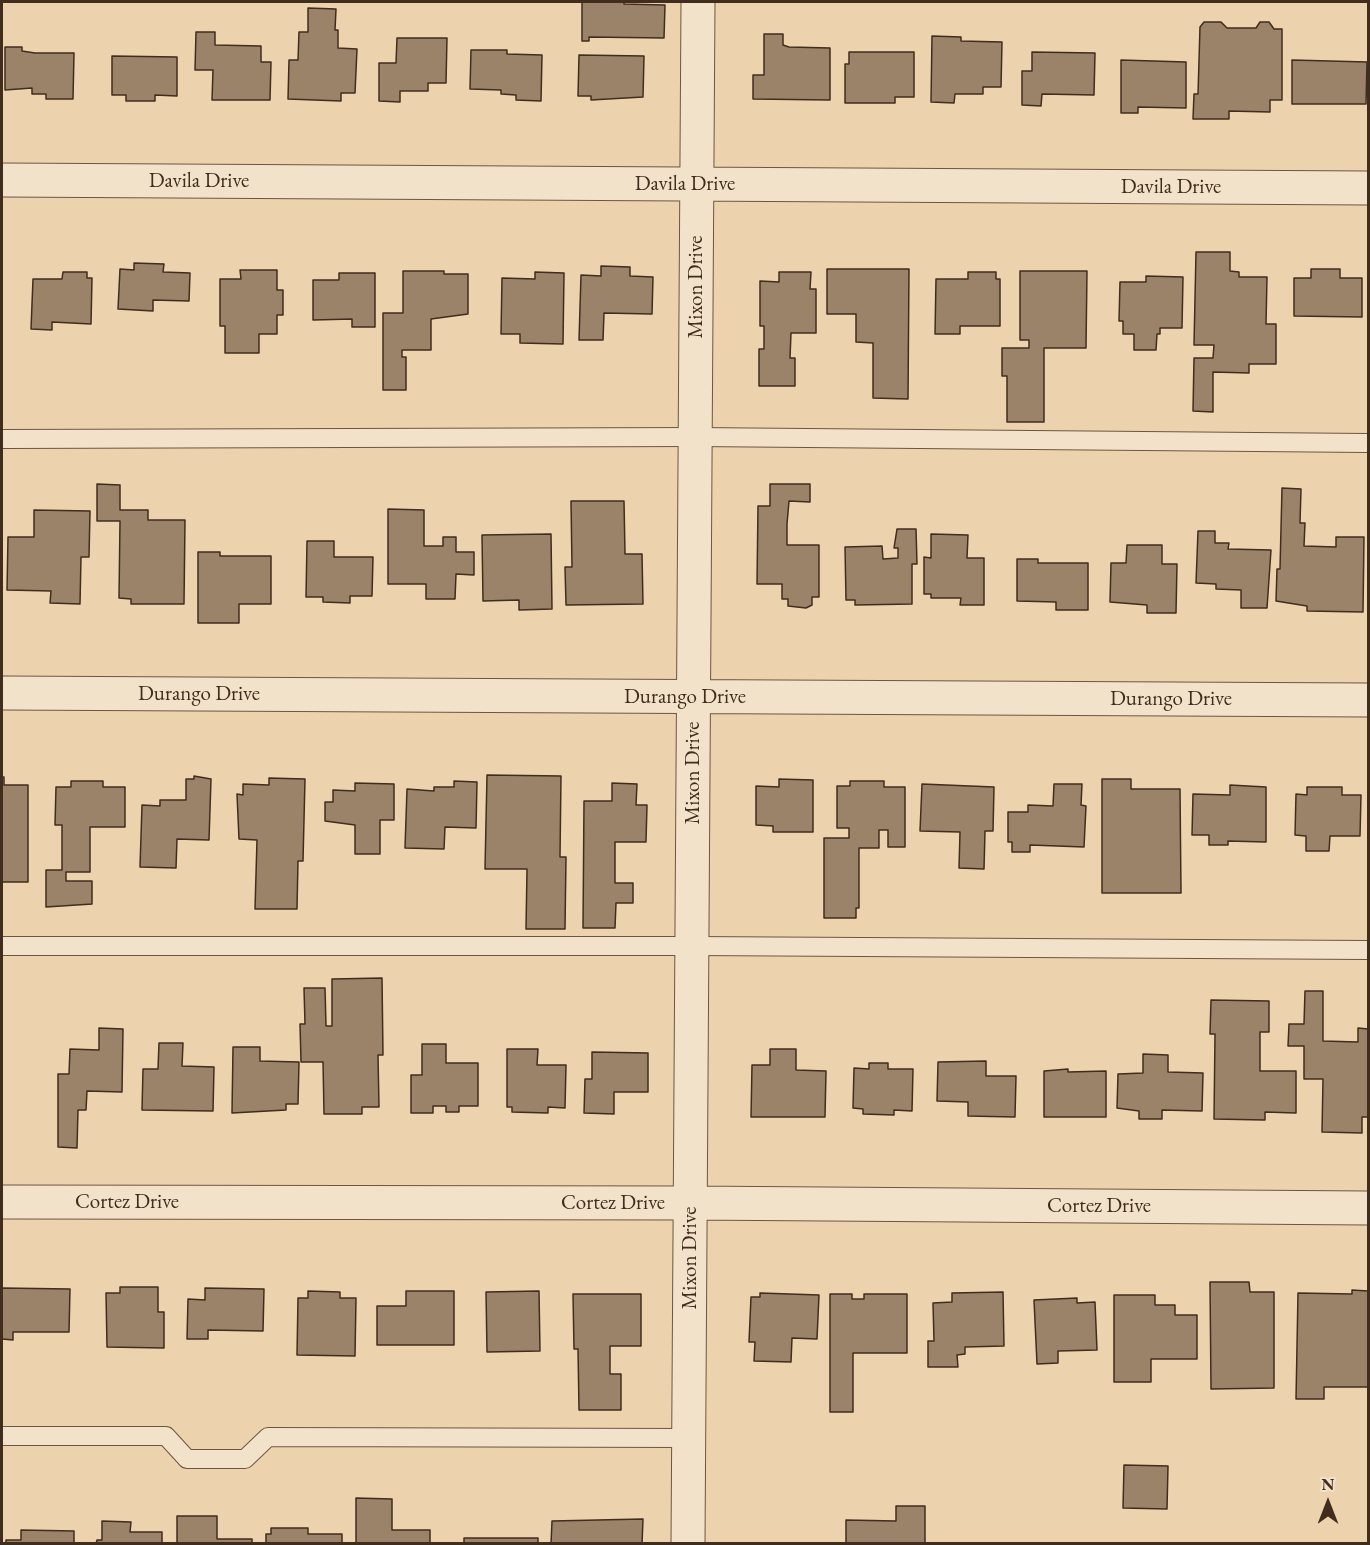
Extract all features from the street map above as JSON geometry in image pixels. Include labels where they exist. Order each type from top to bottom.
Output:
[{"type":"street","name":"Mixon Drive","points":[[688,1544],[698,2]]},
{"type":"street","name":"Davila Drive","points":[[2,180],[1368,188]]},
{"type":"street","name":"Durango Drive","points":[[2,693],[1368,700]]},
{"type":"street","name":"Cortez Drive","points":[[2,1202],[690,1203],[1368,1208]]},
{"type":"lane","points":[[2,439],[695,437],[1368,443]]},
{"type":"lane","points":[[2,946],[692,946],[1368,950]]},
{"type":"lane","points":[[2,1436],[166,1436],[187,1459],[245,1459],[268,1437],[689,1438]]},
{"type":"building","points":[[582,2],[665,5],[664,38],[589,37],[589,41],[582,41]]},
{"type":"building","points":[[308,8],[336,9],[335,30],[338,30],[338,48],[357,49],[355,93],[341,93],[341,101],[288,99],[289,60],[298,60],[299,32],[308,32]]},
{"type":"building","points":[[1204,22],[1221,22],[1227,28],[1256,28],[1260,22],[1269,22],[1274,29],[1282,29],[1282,100],[1270,100],[1270,112],[1229,111],[1229,119],[1193,119],[1194,94],[1198,94],[1200,27]]},
{"type":"building","points":[[196,32],[215,32],[215,45],[261,46],[261,62],[271,62],[270,100],[212,100],[213,70],[195,70]]},
{"type":"building","points":[[764,34],[783,34],[783,45],[789,47],[830,48],[830,100],[753,99],[753,75],[764,75]]},
{"type":"building","points":[[932,36],[961,37],[961,41],[1002,42],[1001,87],[983,87],[983,94],[955,94],[954,103],[931,102]]},
{"type":"building","points":[[397,38],[447,38],[446,83],[428,83],[428,91],[400,91],[400,102],[379,101],[379,63],[396,63]]},
{"type":"building","points":[[5,47],[22,47],[22,51],[35,53],[74,53],[73,99],[46,99],[46,94],[32,94],[32,88],[5,90]]},
{"type":"building","points":[[471,50],[507,50],[507,54],[542,55],[541,101],[516,100],[516,95],[501,94],[501,90],[470,89]]},
{"type":"building","points":[[849,52],[914,52],[914,97],[895,97],[895,103],[845,103],[845,64],[849,64]]},
{"type":"building","points":[[1032,52],[1095,53],[1094,95],[1042,94],[1041,106],[1022,105],[1022,71],[1032,71]]},
{"type":"building","points":[[579,55],[644,56],[643,97],[591,100],[591,96],[578,96]]},
{"type":"building","points":[[112,56],[177,57],[177,96],[155,95],[155,101],[126,101],[126,95],[112,95]]},
{"type":"building","points":[[1121,60],[1186,62],[1186,108],[1138,107],[1138,113],[1121,113]]},
{"type":"building","points":[[1292,60],[1367,62],[1366,104],[1292,104]]},
{"type":"building","points":[[1196,252],[1230,252],[1230,271],[1239,272],[1239,277],[1267,277],[1266,324],[1276,324],[1276,364],[1249,364],[1249,373],[1213,372],[1213,412],[1193,411],[1194,358],[1213,358],[1214,345],[1194,345]]},
{"type":"building","points":[[134,263],[164,264],[163,272],[190,273],[189,301],[153,300],[153,311],[118,309],[120,269],[134,270]]},
{"type":"building","points":[[601,266],[630,267],[630,276],[653,277],[652,314],[604,313],[603,340],[579,340],[581,275],[601,276]]},
{"type":"building","points":[[827,269],[909,269],[908,399],[873,398],[873,343],[856,342],[856,314],[827,314]]},
{"type":"building","points":[[1311,269],[1340,269],[1340,278],[1362,278],[1362,317],[1294,316],[1294,278],[1311,278]]},
{"type":"building","points":[[240,270],[277,270],[277,290],[283,290],[283,315],[277,315],[277,334],[259,334],[259,353],[225,353],[225,326],[220,326],[220,279],[241,279]]},
{"type":"building","points":[[403,271],[444,271],[444,274],[468,274],[468,314],[431,319],[431,350],[402,350],[402,357],[406,357],[406,390],[383,390],[383,313],[403,313]]},
{"type":"building","points":[[1020,271],[1087,271],[1086,348],[1044,348],[1044,422],[1007,422],[1007,376],[1002,376],[1002,348],[1029,348],[1029,340],[1020,340]]},
{"type":"building","points":[[63,272],[87,272],[87,278],[92,278],[91,324],[52,322],[52,330],[31,329],[33,279],[62,279]]},
{"type":"building","points":[[535,272],[564,273],[563,344],[520,343],[520,334],[501,334],[502,278],[535,279]]},
{"type":"building","points":[[779,272],[811,272],[810,289],[816,289],[816,333],[791,333],[790,358],[795,358],[795,386],[759,386],[759,349],[764,349],[764,326],[760,326],[760,281],[779,282]]},
{"type":"building","points":[[968,272],[996,272],[996,279],[1000,279],[1000,326],[960,326],[960,334],[935,334],[936,279],[968,279]]},
{"type":"building","points":[[339,273],[375,273],[375,327],[352,327],[352,319],[313,320],[313,280],[339,280]]},
{"type":"building","points":[[1146,276],[1183,277],[1182,328],[1160,328],[1160,334],[1157,334],[1156,350],[1134,350],[1134,334],[1123,334],[1123,321],[1119,321],[1120,282],[1146,282]]},
{"type":"building","points":[[97,484],[120,485],[120,510],[148,510],[148,520],[185,520],[184,604],[131,604],[131,599],[119,598],[120,521],[97,521]]},
{"type":"building","points":[[770,484],[810,484],[810,502],[789,501],[787,524],[787,545],[819,545],[819,597],[812,597],[812,605],[806,608],[788,606],[788,599],[782,599],[782,584],[757,584],[758,506],[770,506]]},
{"type":"building","points":[[1282,488],[1301,489],[1300,523],[1305,523],[1304,546],[1336,547],[1336,537],[1364,537],[1363,612],[1307,611],[1307,606],[1276,601],[1277,569],[1280,569]]},
{"type":"building","points":[[571,501],[624,501],[625,554],[642,554],[643,604],[566,605],[565,567],[572,567]]},
{"type":"building","points":[[388,509],[424,510],[424,546],[443,546],[443,537],[456,537],[456,552],[474,552],[474,575],[456,574],[455,599],[426,599],[426,584],[388,584]]},
{"type":"building","points":[[34,510],[90,511],[89,557],[81,557],[80,604],[50,603],[51,591],[7,590],[8,537],[34,537]]},
{"type":"building","points":[[897,529],[916,529],[917,564],[912,564],[912,604],[855,605],[855,600],[846,600],[845,547],[882,546],[883,559],[898,558],[898,548],[894,548]]},
{"type":"building","points":[[1198,531],[1215,531],[1215,543],[1229,543],[1228,549],[1271,550],[1267,608],[1241,608],[1241,590],[1216,589],[1216,584],[1196,583]]},
{"type":"building","points":[[551,534],[552,609],[519,610],[519,600],[483,601],[482,535]]},
{"type":"building","points":[[931,534],[968,535],[967,558],[984,558],[984,605],[960,605],[961,598],[931,598],[931,594],[924,594],[924,557],[931,558]]},
{"type":"building","points":[[307,541],[334,541],[334,557],[373,557],[372,596],[350,596],[350,603],[323,602],[323,597],[306,597]]},
{"type":"building","points":[[1127,545],[1162,545],[1162,564],[1177,564],[1176,613],[1147,613],[1147,605],[1110,602],[1111,563],[1126,563]]},
{"type":"building","points":[[198,552],[220,552],[220,556],[271,556],[271,604],[239,604],[239,623],[198,623]]},
{"type":"building","points":[[1017,559],[1038,559],[1038,563],[1088,563],[1088,610],[1056,610],[1056,602],[1017,601]]},
{"type":"building","points":[[487,775],[561,776],[560,857],[566,857],[565,929],[526,929],[527,869],[485,869]]},
{"type":"building","points":[[194,776],[211,779],[209,840],[177,839],[176,868],[140,867],[142,805],[160,806],[160,800],[186,800],[186,779],[194,779]]},
{"type":"building","points":[[2,777],[4,777],[4,785],[28,785],[28,882],[2,882]]},
{"type":"building","points":[[269,778],[305,779],[303,861],[298,861],[297,909],[255,909],[257,840],[239,839],[237,794],[243,795],[243,784],[269,785]]},
{"type":"building","points":[[779,779],[813,780],[813,832],[773,832],[773,826],[756,825],[756,786],[779,787]]},
{"type":"building","points":[[1102,779],[1131,779],[1131,789],[1180,789],[1181,893],[1102,893]]},
{"type":"building","points":[[71,781],[103,781],[103,787],[125,787],[125,827],[90,827],[90,872],[66,872],[66,881],[92,881],[92,904],[46,907],[46,870],[62,870],[62,825],[55,825],[56,787],[71,787]]},
{"type":"building","points":[[454,781],[477,782],[476,828],[445,827],[444,849],[405,848],[407,789],[434,791],[434,787],[454,787]]},
{"type":"building","points":[[850,781],[884,781],[884,787],[905,787],[905,847],[888,847],[888,830],[879,830],[879,848],[859,848],[859,908],[856,908],[856,918],[824,918],[824,838],[849,838],[849,828],[837,828],[837,786],[850,786]]},
{"type":"building","points":[[355,783],[394,784],[394,820],[380,820],[380,854],[355,854],[355,825],[325,821],[325,802],[333,802],[333,790],[355,791]]},
{"type":"building","points":[[612,783],[637,784],[636,805],[647,805],[646,842],[615,842],[615,883],[633,883],[633,903],[616,903],[615,928],[583,928],[584,801],[612,801]]},
{"type":"building","points":[[922,784],[994,787],[993,831],[985,831],[984,869],[959,868],[960,832],[920,831]]},
{"type":"building","points":[[1054,784],[1082,784],[1081,805],[1086,806],[1084,847],[1030,845],[1030,852],[1012,852],[1012,842],[1008,842],[1008,812],[1028,812],[1028,805],[1053,806]]},
{"type":"building","points":[[1230,785],[1266,787],[1266,842],[1228,841],[1228,845],[1209,845],[1209,835],[1192,835],[1193,794],[1230,795]]},
{"type":"building","points":[[1307,787],[1342,787],[1342,795],[1361,795],[1360,836],[1330,836],[1329,851],[1306,851],[1306,836],[1295,835],[1296,794],[1307,795]]},
{"type":"building","points":[[382,978],[383,1055],[378,1055],[379,1107],[362,1107],[362,1114],[324,1114],[323,1062],[301,1062],[300,1024],[305,1024],[304,988],[325,988],[326,1026],[332,1026],[332,979]]},
{"type":"building","points":[[1305,991],[1323,991],[1323,1041],[1358,1042],[1358,1028],[1368,1029],[1368,1117],[1362,1117],[1362,1133],[1322,1132],[1323,1079],[1304,1079],[1304,1046],[1288,1046],[1289,1024],[1304,1024]]},
{"type":"building","points":[[1211,1000],[1269,1001],[1269,1032],[1260,1032],[1260,1071],[1296,1071],[1296,1113],[1265,1112],[1265,1120],[1214,1119],[1215,1034],[1210,1034]]},
{"type":"building","points":[[99,1028],[123,1029],[122,1092],[87,1091],[86,1110],[78,1110],[77,1148],[58,1147],[58,1074],[69,1074],[70,1049],[99,1050]]},
{"type":"building","points":[[159,1043],[183,1043],[182,1066],[214,1067],[213,1111],[142,1110],[143,1069],[158,1069]]},
{"type":"building","points":[[422,1044],[446,1044],[446,1063],[478,1063],[478,1106],[459,1106],[459,1112],[446,1112],[446,1106],[433,1106],[433,1113],[411,1113],[411,1075],[422,1075]]},
{"type":"building","points":[[233,1047],[260,1047],[260,1061],[299,1062],[298,1104],[286,1104],[286,1110],[232,1113]]},
{"type":"building","points":[[507,1049],[538,1049],[537,1065],[566,1065],[565,1108],[548,1107],[548,1113],[512,1112],[512,1107],[507,1107]]},
{"type":"building","points":[[770,1049],[796,1049],[796,1070],[826,1071],[825,1117],[751,1117],[752,1065],[770,1065]]},
{"type":"building","points":[[592,1052],[648,1053],[648,1092],[614,1092],[614,1114],[584,1113],[585,1079],[592,1079]]},
{"type":"building","points":[[1143,1054],[1168,1055],[1168,1072],[1203,1073],[1202,1111],[1162,1110],[1162,1119],[1139,1119],[1139,1111],[1117,1108],[1118,1074],[1143,1073]]},
{"type":"building","points":[[986,1061],[986,1076],[1016,1076],[1015,1117],[968,1116],[968,1102],[937,1101],[938,1062]]},
{"type":"building","points":[[869,1063],[888,1063],[888,1069],[913,1069],[912,1111],[894,1110],[894,1115],[863,1114],[863,1109],[853,1108],[854,1068],[869,1069]]},
{"type":"building","points":[[1068,1069],[1068,1072],[1106,1071],[1106,1117],[1044,1117],[1044,1071]]},
{"type":"building","points":[[1210,1282],[1249,1282],[1250,1292],[1274,1292],[1274,1388],[1211,1389]]},
{"type":"building","points":[[120,1287],[158,1287],[158,1312],[164,1312],[164,1348],[107,1347],[106,1293],[120,1293]]},
{"type":"building","points":[[2,1288],[70,1289],[69,1332],[13,1332],[13,1340],[2,1339]]},
{"type":"building","points":[[205,1288],[264,1289],[263,1331],[208,1330],[208,1339],[187,1339],[188,1299],[205,1300]]},
{"type":"building","points":[[1352,1290],[1368,1291],[1368,1387],[1324,1387],[1324,1399],[1296,1399],[1298,1293],[1352,1294]]},
{"type":"building","points":[[308,1291],[340,1292],[340,1298],[356,1298],[355,1356],[297,1355],[298,1298],[308,1298]]},
{"type":"building","points":[[406,1291],[454,1291],[454,1345],[377,1345],[377,1306],[406,1306]]},
{"type":"building","points":[[539,1291],[540,1351],[487,1352],[486,1292]]},
{"type":"building","points":[[1003,1292],[1004,1346],[965,1347],[965,1354],[957,1355],[958,1367],[928,1367],[928,1341],[934,1341],[933,1303],[952,1302],[952,1293]]},
{"type":"building","points":[[760,1293],[819,1295],[817,1339],[792,1338],[791,1362],[754,1361],[755,1342],[749,1342],[751,1297],[760,1297]]},
{"type":"building","points":[[573,1294],[641,1294],[641,1346],[610,1346],[610,1374],[621,1374],[621,1410],[579,1410],[578,1349],[574,1349]]},
{"type":"building","points":[[830,1294],[852,1294],[852,1299],[864,1299],[864,1294],[907,1294],[907,1353],[853,1353],[853,1412],[830,1412]]},
{"type":"building","points":[[1114,1295],[1155,1295],[1155,1305],[1175,1305],[1175,1315],[1197,1315],[1197,1359],[1151,1359],[1151,1382],[1114,1382]]},
{"type":"building","points":[[1077,1298],[1077,1303],[1095,1302],[1097,1350],[1058,1351],[1058,1363],[1037,1364],[1034,1300]]},
{"type":"building","points":[[1124,1465],[1168,1466],[1167,1509],[1123,1508]]},
{"type":"building","points":[[356,1498],[392,1499],[392,1530],[430,1530],[430,1544],[356,1544]]},
{"type":"building","points":[[896,1506],[925,1506],[925,1544],[846,1544],[846,1520],[896,1521]]},
{"type":"building","points":[[177,1516],[217,1516],[217,1539],[252,1539],[252,1544],[177,1544]]},
{"type":"building","points":[[643,1519],[642,1544],[551,1544],[552,1521]]},
{"type":"building","points":[[102,1521],[131,1522],[130,1532],[162,1532],[162,1544],[96,1544],[97,1540],[102,1540]]},
{"type":"building","points":[[271,1528],[308,1528],[308,1534],[342,1534],[342,1544],[266,1544],[266,1534],[271,1534]]},
{"type":"building","points":[[21,1530],[74,1531],[74,1544],[6,1544],[6,1540],[21,1540]]},
{"type":"building","points":[[464,1538],[538,1538],[538,1544],[464,1544]]}]
